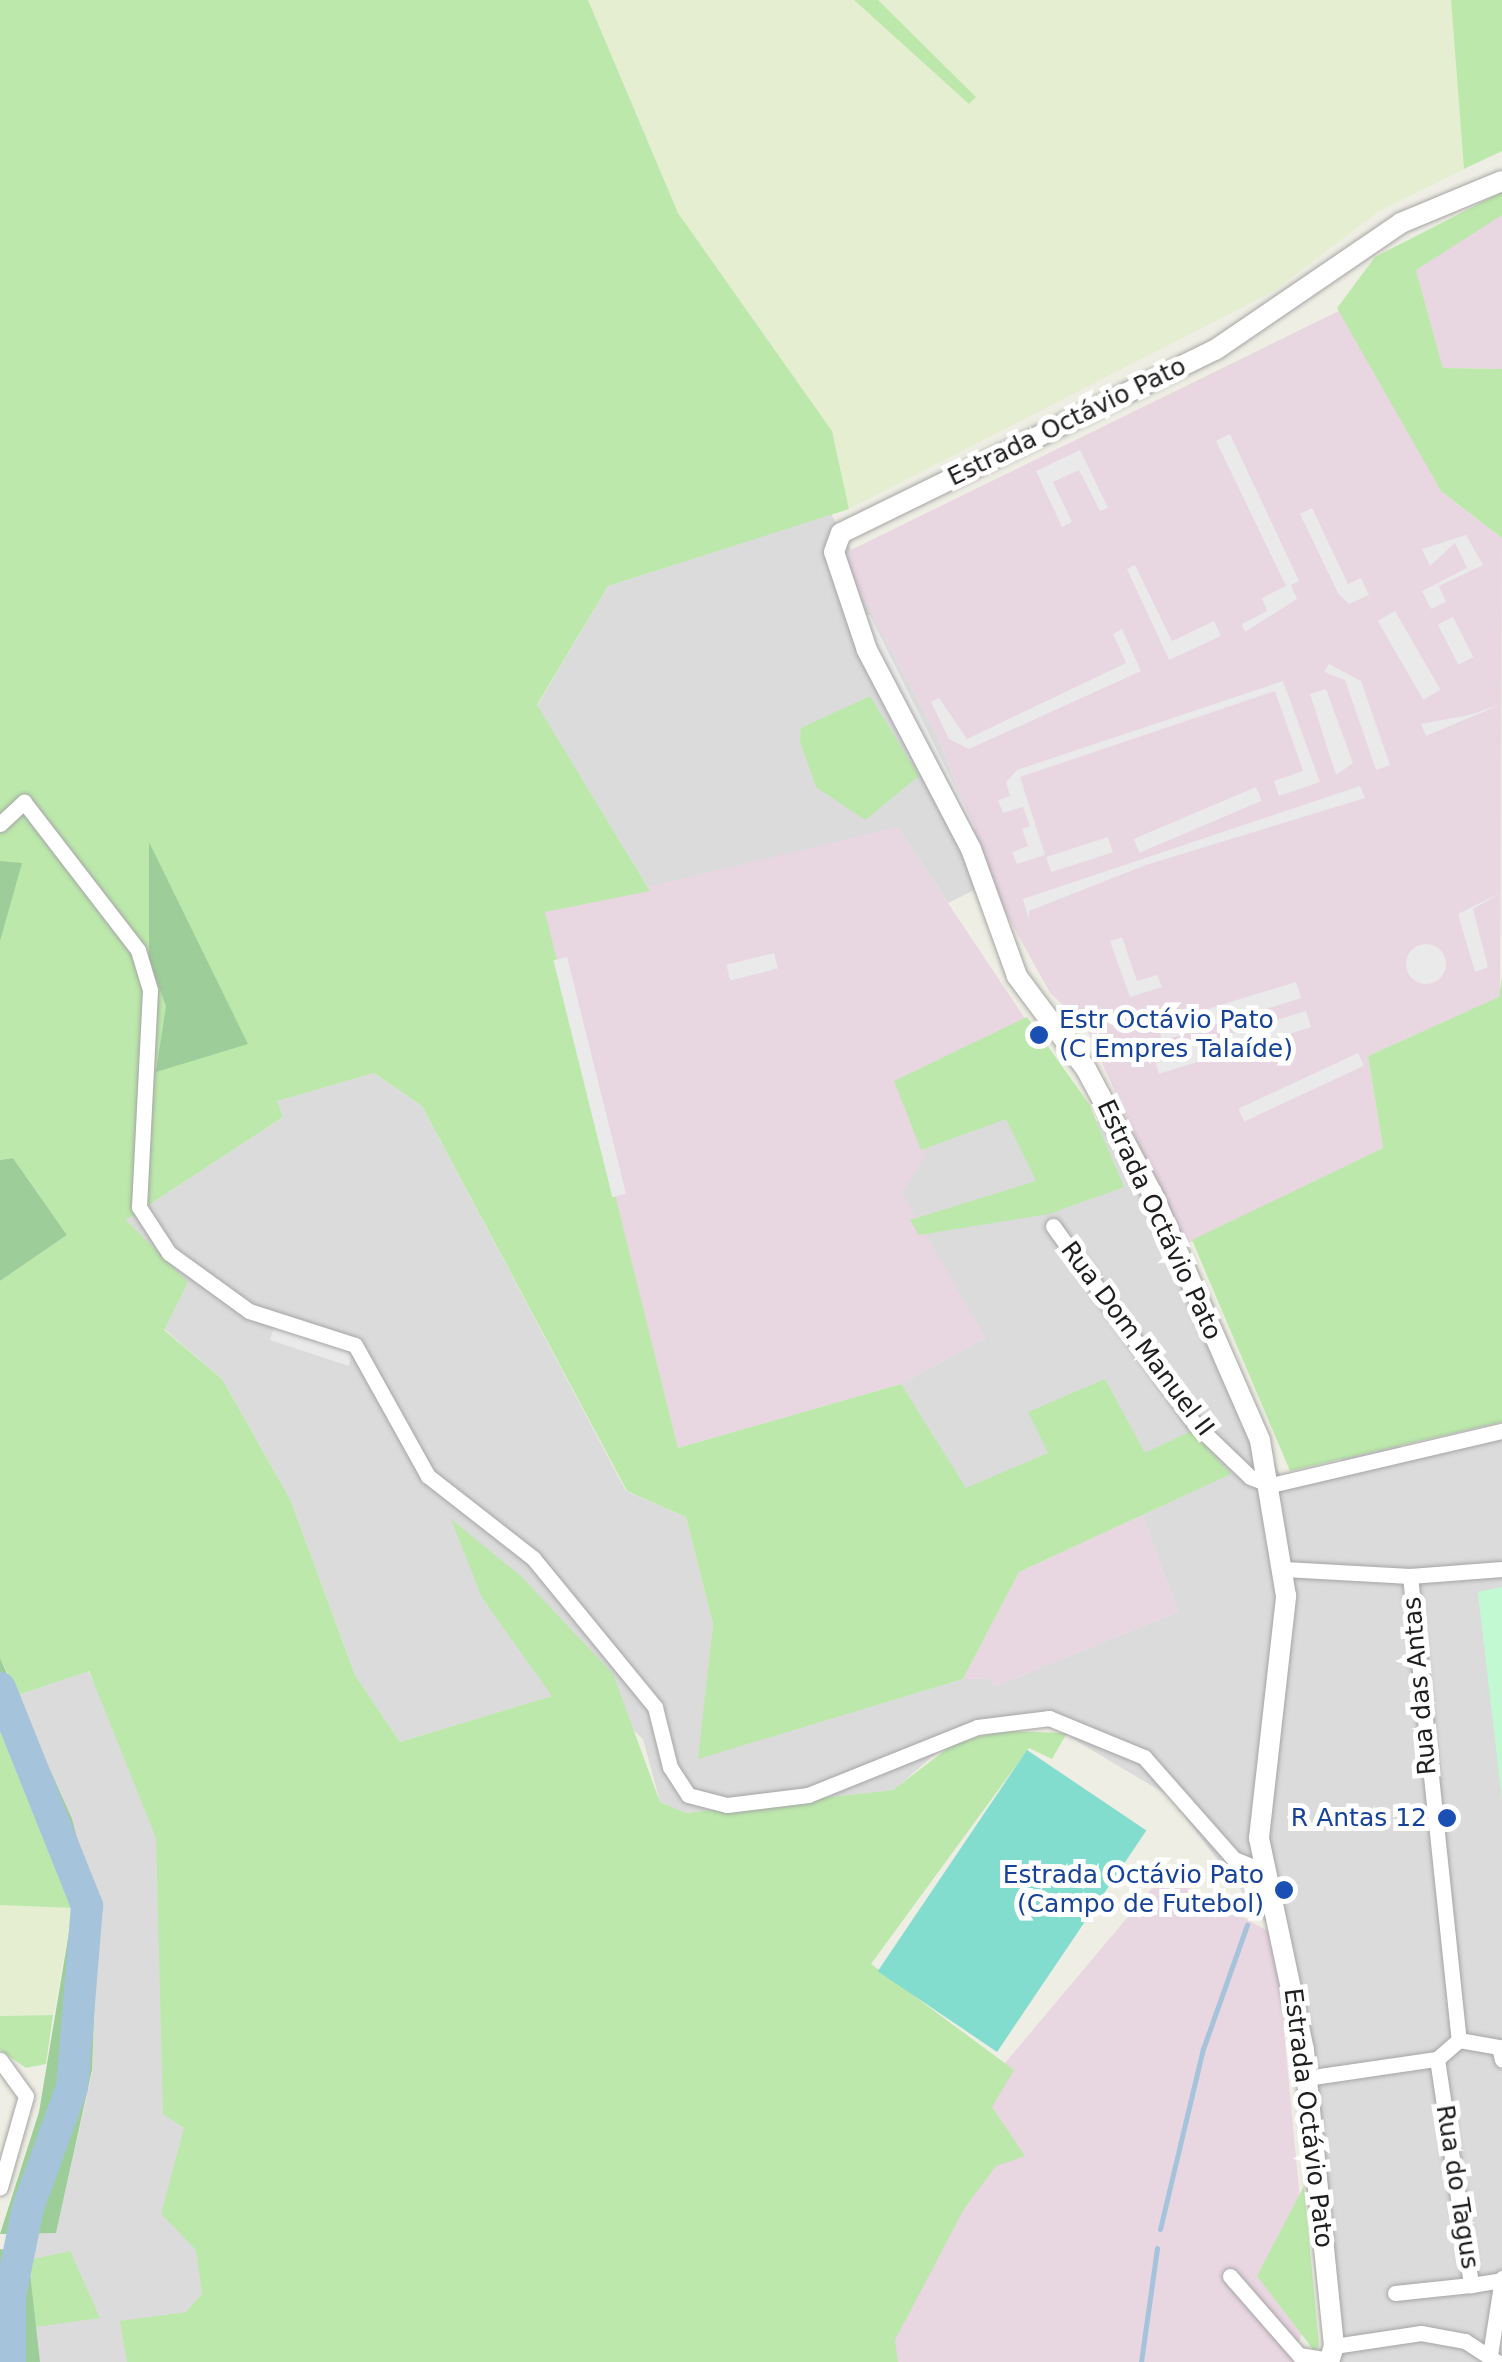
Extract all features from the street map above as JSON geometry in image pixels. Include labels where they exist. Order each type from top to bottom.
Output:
[{"type":"street","name":"Estrada Octávio Pato","points":[[1331,2356],[1306,2078],[1264,1870],[1258,1814],[1284,1569],[1271,1485],[1152,1193],[1086,1069],[1017,976],[971,849],[866,650],[834,552],[840,533],[1215,350],[1401,224],[1502,181]]},
{"type":"street","points":[[0,824],[24,802],[138,950],[150,990],[139,1206],[169,1253],[250,1312],[355,1345],[428,1476],[534,1558],[655,1707],[670,1768],[688,1794],[727,1805],[808,1795],[994,1722],[1050,1718],[1144,1757],[1234,1860],[1264,1870]]},
{"type":"street","name":"Rua Dom Manuel II","points":[[1053,1226],[1195,1424],[1250,1477],[1271,1485]]},
{"type":"street","points":[[1271,1485],[1502,1431]]},
{"type":"street","points":[[1284,1569],[1410,1576],[1502,1569]]},
{"type":"street","name":"Rua das Antas","points":[[1410,1576],[1459,2040]]},
{"type":"street","points":[[1306,2078],[1437,2059],[1459,2040],[1499,2047],[1502,2060]]},
{"type":"street","name":"Rua do Tagus","points":[[1437,2059],[1471,2285],[1502,2279]]},
{"type":"street","points":[[0,2060],[26,2096],[0,2188]]},
{"type":"street","points":[[1230,2276],[1298,2355],[1331,2356],[1421,2333],[1494,2358],[1502,2279]]},
{"type":"street","points":[[1395,2293],[1471,2285]]},
{"type":"shaded area","points":[[1502,212],[1502,369],[1443,368],[1416,270]]},
{"type":"shaded area","points":[[1353,304],[1441,491],[1502,538],[1500,997],[1368,1056],[1383,1148],[1184,1245],[1086,1027],[1050,993],[1006,913],[939,739],[845,564],[851,550]]},
{"type":"shaded area","points":[[1230,434],[1299,581],[1291,585],[1297,599],[1245,632],[1242,624],[1267,611],[1262,598],[1286,586],[1216,441]]},
{"type":"shaded area","points":[[1080,450],[1108,508],[1100,511],[1079,470],[1053,482],[1072,522],[1062,527],[1036,471]]},
{"type":"shaded area","points":[[1312,508],[1348,584],[1361,578],[1369,595],[1349,604],[1338,593],[1300,514]]},
{"type":"shaded area","points":[[831,514],[851,550],[845,564],[939,739],[993,881],[948,903],[897,827],[650,891],[537,706],[608,586]]},
{"type":"shaded area","points":[[1466,535],[1483,565],[1439,586],[1446,602],[1431,609],[1422,591],[1467,568],[1455,543],[1430,566],[1422,549]]},
{"type":"shaded area","points":[[1135,565],[1172,641],[1214,621],[1221,636],[1169,660],[1127,569]]},
{"type":"shaded area","points":[[1395,611],[1440,690],[1423,700],[1378,621]]},
{"type":"shaded area","points":[[858,614],[870,615],[976,829],[969,832]]},
{"type":"shaded area","points":[[1453,617],[1473,657],[1458,665],[1438,625]]},
{"type":"shaded area","points":[[1122,629],[1141,671],[969,749],[949,739],[931,702],[939,698],[967,739],[1126,663],[1113,634]]},
{"type":"shaded area","points":[[1329,664],[1361,681],[1390,765],[1376,770],[1345,680],[1324,672]]},
{"type":"shaded area","points":[[1283,681],[1320,782],[1279,796],[1274,781],[1303,771],[1275,691],[1020,777],[1045,855],[1017,864],[1012,852],[1028,846],[1022,829],[1030,826],[1023,807],[1003,813],[998,800],[1010,796],[1006,782],[1017,770]]},
{"type":"shaded area","points":[[1326,689],[1353,763],[1336,775],[1310,694]]},
{"type":"shaded area","points":[[1502,704],[1426,736],[1421,724],[1469,715]]},
{"type":"shaded area","points":[[1360,786],[1365,798],[1146,865],[1029,911],[1029,920],[1023,899]]},
{"type":"shaded area","points":[[1256,787],[1262,801],[1139,853],[1134,839]]},
{"type":"shaded area","points":[[897,827],[1028,1023],[899,1086],[926,1155],[902,1193],[985,1338],[901,1384],[678,1448],[544,912]]},
{"type":"shaded area","points":[[1108,837],[1113,852],[1051,872],[1046,857]]},
{"type":"shaded area","points":[[1502,892],[1473,909],[1488,967],[1475,972],[1458,914]]},
{"type":"shaded area","points":[[1122,937],[1137,981],[1157,975],[1162,987],[1130,997],[1110,941]]},
{"type":"shaded area","points":[[1426,944],[1440,950],[1446,964],[1440,978],[1426,984],[1412,978],[1406,964],[1412,950]]},
{"type":"shaded area","points":[[774,953],[778,969],[730,980],[726,965]]},
{"type":"shaded area","points":[[567,957],[626,1194],[612,1197],[553,960]]},
{"type":"shaded area","points":[[1296,982],[1301,998],[1162,1041],[1157,1024]]},
{"type":"shaded area","points":[[1306,1011],[1311,1027],[1159,1074],[1154,1057]]},
{"type":"shaded area","points":[[1358,1053],[1364,1066],[1244,1121],[1238,1109]]},
{"type":"shaded area","points":[[374,1073],[422,1106],[626,1491],[686,1517],[713,1624],[699,1758],[963,1679],[991,1678],[995,1686],[1178,1612],[1142,1515],[1230,1474],[1184,1459],[977,1525],[901,1384],[985,1338],[901,1193],[928,1140],[999,1105],[1128,1126],[1284,1484],[1345,1473],[1327,1419],[1390,1405],[1404,1460],[1502,1435],[1502,2362],[1340,2362],[1275,1935],[1169,1796],[1048,1724],[952,1739],[894,1790],[686,1813],[660,1802],[643,1739],[482,1598],[553,1696],[400,1742],[355,1675],[290,1499],[222,1379],[164,1329],[126,1220],[283,1117],[276,1101]]},
{"type":"shaded area","points":[[275,1324],[352,1352],[349,1366],[270,1340]]},
{"type":"shaded area","points":[[1142,1515],[1178,1612],[995,1686],[991,1678],[963,1679],[1019,1572]]},
{"type":"shaded area","points":[[88,1671],[171,1836],[226,2287],[209,2362],[33,2362],[23,2286],[33,2226],[56,2232],[92,2073],[98,1919],[18,1695]]},
{"type":"shaded area","points":[[1027,1750],[1146,1831],[997,2052],[878,1971]]},
{"type":"shaded area","points":[[1164,1874],[1275,1935],[1310,2306],[1293,2362],[881,2362],[973,2101]]},
{"type":"green space","points":[[0,0],[588,0],[678,213],[832,431],[849,509],[608,586],[537,705],[650,891],[545,912],[678,1448],[901,1384],[966,1488],[1048,1453],[1028,1412],[1105,1379],[1145,1453],[1191,1431],[1231,1474],[1019,1572],[963,1679],[698,1759],[713,1624],[686,1517],[627,1491],[422,1106],[374,1073],[277,1101],[283,1117],[126,1220],[188,1282],[164,1330],[222,1379],[290,1499],[355,1675],[400,1742],[552,1696],[482,1598],[451,1519],[522,1577],[613,1674],[660,1802],[686,1813],[893,1790],[952,1745],[997,1731],[1067,1733],[1052,1759],[1029,1748],[871,1964],[1014,2070],[992,2107],[1025,2156],[996,2166],[964,2209],[895,2340],[898,2362],[127,2362],[120,2321],[186,2312],[202,2294],[196,2250],[161,2214],[184,2128],[163,2114],[156,1838],[89,1671],[18,1695],[0,1658],[0,1281],[67,1235],[13,1158],[0,1160]]},
{"type":"green space","points":[[588,0],[854,0],[969,103],[976,97],[878,0],[1451,0],[1464,169],[1379,211],[1274,291],[849,509],[832,431],[678,213]]},
{"type":"green space","points":[[854,0],[878,0],[976,97],[969,104]]},
{"type":"green space","points":[[1451,0],[1502,0],[1502,151],[1464,169]]},
{"type":"green space","points":[[1502,192],[1502,215],[1416,270],[1443,368],[1502,369],[1502,538],[1441,491],[1337,308],[1375,257]]},
{"type":"green space","points":[[870,696],[919,776],[865,820],[816,787],[800,742],[801,728]]},
{"type":"green space","points":[[149,842],[248,1044],[156,1072],[166,1006],[149,959]]},
{"type":"green space","points":[[0,861],[22,863],[0,941]]},
{"type":"green space","points":[[1502,977],[1502,1422],[1290,1471],[1192,1240],[1383,1148],[1368,1056],[1499,997]]},
{"type":"green space","points":[[1027,1017],[1089,1104],[1124,1187],[1049,1214],[919,1235],[910,1220],[1036,1181],[1006,1119],[921,1150],[894,1081]]},
{"type":"green space","points":[[13,1158],[67,1235],[0,1281],[0,1160]]},
{"type":"green space","points":[[1502,1587],[1502,1800],[1478,1592]]},
{"type":"green space","points":[[0,1658],[72,1819],[98,1919],[92,2070],[56,2233],[0,2234],[39,2112],[73,1908],[0,1711]]},
{"type":"green space","points":[[0,1711],[61,1858],[73,1908],[0,1905]]},
{"type":"green space","points":[[0,1905],[73,1908],[53,2015],[0,2016]]},
{"type":"green space","points":[[53,2015],[46,2064],[26,2068],[0,2050],[0,2016]]},
{"type":"green space","points":[[1304,2186],[1319,2345],[1315,2352],[1257,2276]]},
{"type":"green space","points":[[0,2249],[28,2255],[40,2362],[0,2362]]},
{"type":"green space","points":[[70,2251],[100,2318],[35,2327],[29,2260]]},
{"type":"waterway","points":[[0,1688],[87,1906],[72,2087],[28,2208],[10,2296],[10,2362]]},
{"type":"waterway","points":[[1160,2229],[1203,2049],[1247,1925]]},
{"type":"waterway","points":[[1141,2362],[1157,2248]]},
{"type":"place","name":"Estr Octávio Pato (C Empres Talaíde)","points":[[1039,1035]]},
{"type":"place","name":"R Antas 12","points":[[1447,1818]]},
{"type":"place","name":"Estrada Octávio Pato (Campo de Futebol)","points":[[1284,1890]]}]
